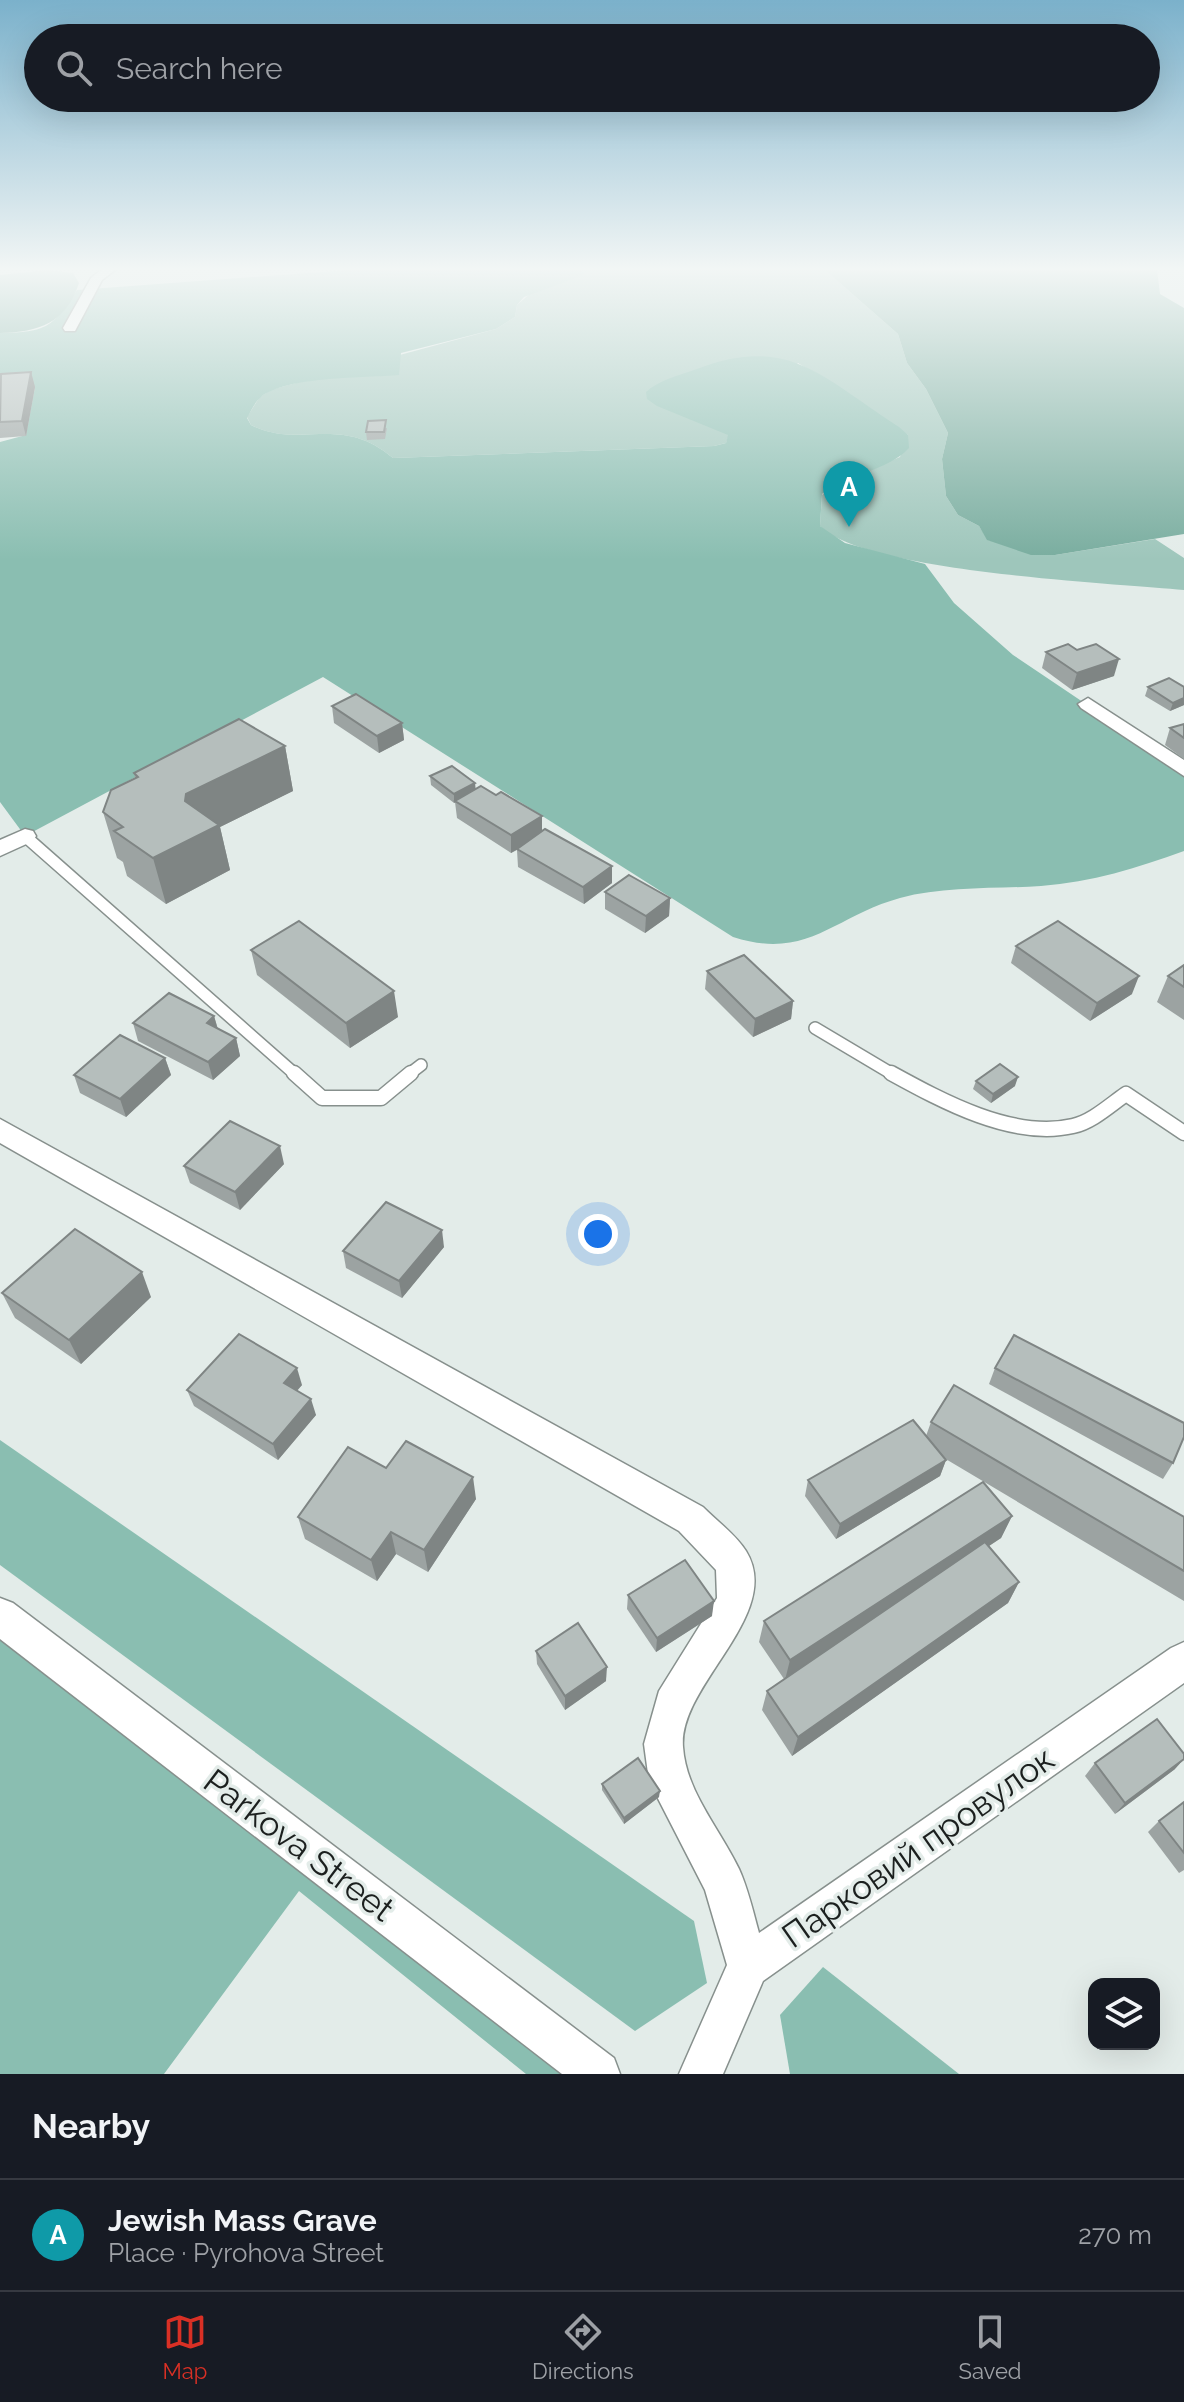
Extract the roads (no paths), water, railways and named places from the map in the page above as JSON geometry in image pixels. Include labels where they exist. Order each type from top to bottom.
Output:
[{"type":"street","points":[[1088,704],[1184,770]]},
{"type":"street","points":[[0,849],[25,836]]},
{"type":"street","points":[[0,1130],[691,1519],[733,1563],[735,1602],[672,1704],[663,1744],[669,1781],[724,1883],[748,1966],[701,2074]]},
{"type":"street","name":"Parkova Street","points":[[0,1616],[598,2074]]},
{"type":"street","name":"Парковий провулок","points":[[748,1966],[1184,1661]]},
{"type":"lane","points":[[25,836],[322,1098],[381,1098],[421,1065]]},
{"type":"lane","points":[[815,1028],[860,1059],[969,1110],[1015,1127],[1073,1127],[1126,1094],[1184,1133]]},
{"type":"place","name":"Jewish Mass Grave","points":[[849,527]]}]
